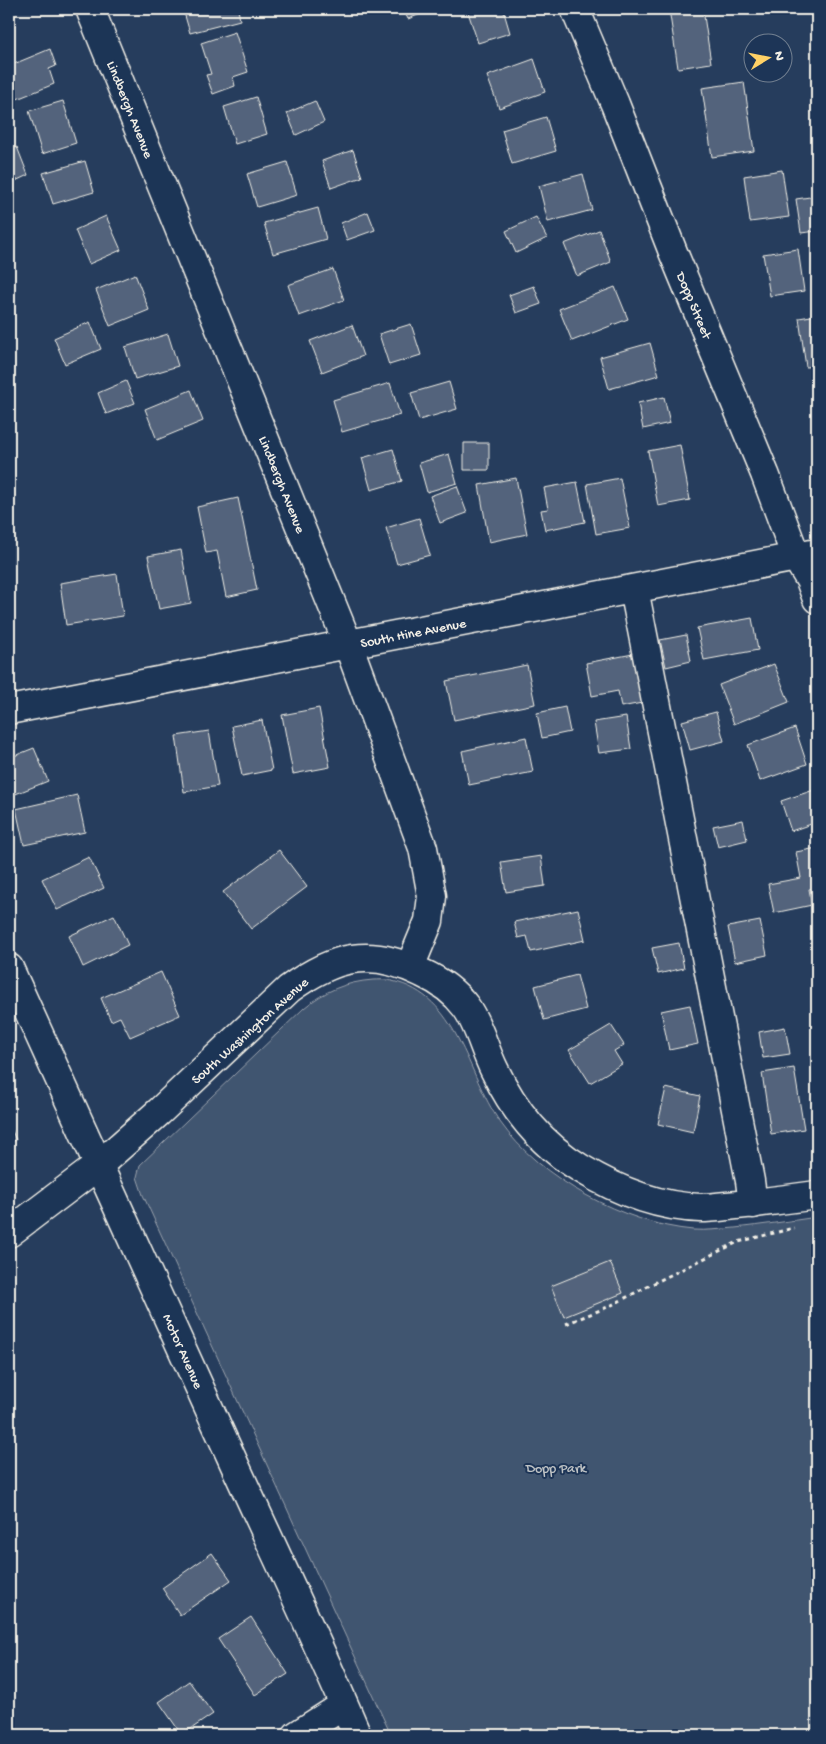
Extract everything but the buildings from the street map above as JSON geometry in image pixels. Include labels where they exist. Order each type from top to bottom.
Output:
[{"type":"street","name":"Lindbergh Avenue","points":[[90,9],[348,644],[423,848],[432,896],[429,921],[410,967]]},
{"type":"street","name":"Dopp Street","points":[[575,9],[765,474],[807,555],[810,580],[817,599]]},
{"type":"street","name":"South Hine Avenue","points":[[9,710],[807,555]]},
{"type":"street","points":[[634,589],[747,1161],[753,1204]]},
{"type":"street","name":"South Washington Avenue","points":[[9,1233],[100,1164],[159,1112],[289,989],[307,976],[330,964],[353,958],[379,958],[410,967],[441,982],[466,1008],[475,1022],[494,1069],[521,1114],[546,1142],[579,1168],[621,1190],[659,1202],[700,1208],[753,1204],[817,1195]]},
{"type":"street","name":"Motor Avenue","points":[[9,968],[100,1164],[357,1735]]},
{"type":"street","points":[[298,1735],[344,1705]]},
{"type":"path","points":[[566,1324],[610,1306],[738,1242],[802,1227]]},
{"type":"green space","name":"Dopp Park","points":[[373,980],[390,980],[414,989],[432,1003],[447,1020],[458,1039],[488,1103],[500,1122],[517,1143],[537,1162],[561,1180],[586,1195],[640,1219],[693,1230],[735,1228],[817,1217],[817,1735],[391,1735],[143,1195],[137,1177],[140,1165],[304,1008],[336,988]]}]
